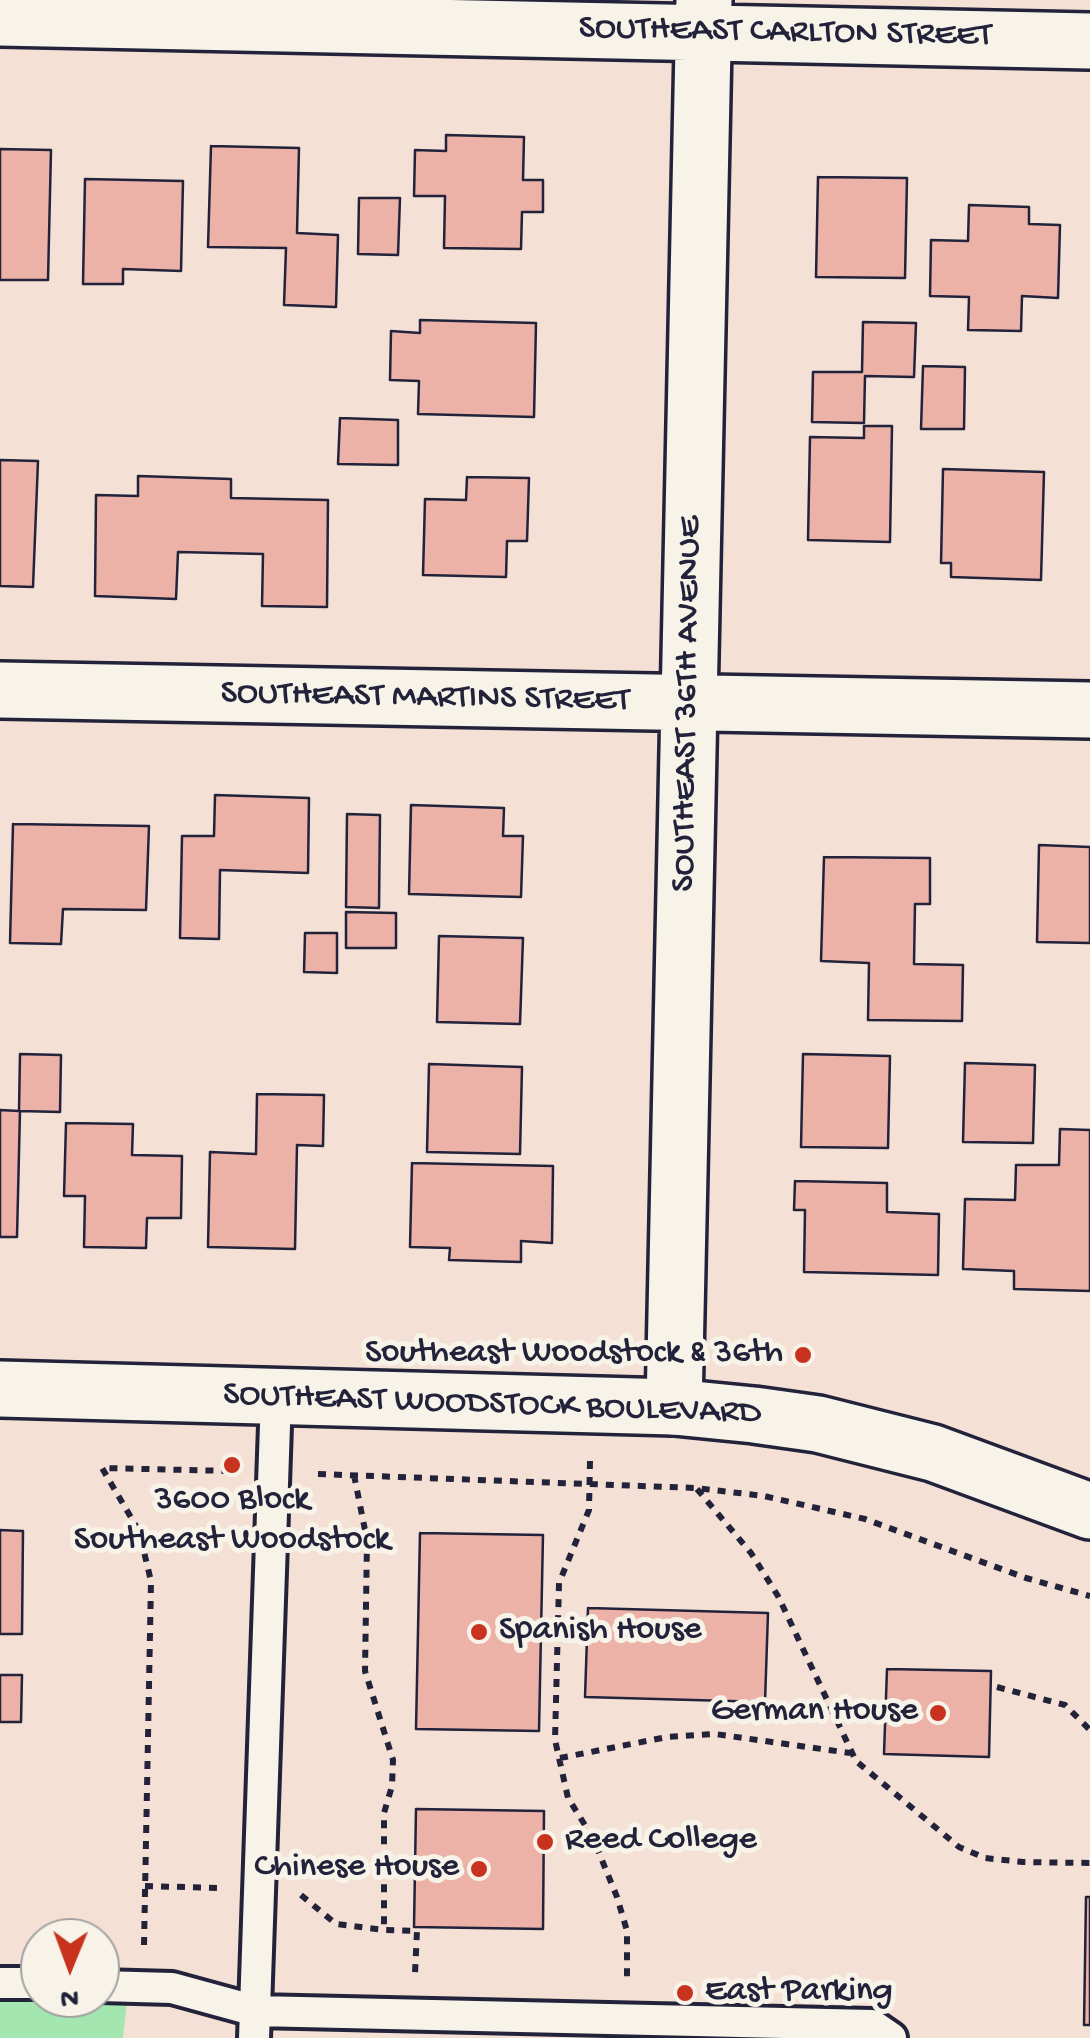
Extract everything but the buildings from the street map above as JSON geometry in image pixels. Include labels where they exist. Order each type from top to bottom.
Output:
[{"type":"street","name":"SOUTHEAST CARLTON STREET","points":[[0,18],[704,16],[1090,41]]},
{"type":"street","name":"SOUTHEAST 36TH AVENUE","points":[[674,1407],[704,16]]},
{"type":"street","name":"SOUTHEAST MARTINS STREET","points":[[0,690],[1090,710]]},
{"type":"street","name":"SOUTHEAST WOODSTOCK BOULEVARD","points":[[0,1389],[674,1407],[818,1424],[879,1438],[1090,1512]]},
{"type":"lane","points":[[255,2025],[276,1396]]},
{"type":"lane","points":[[120,1987],[172,1988],[255,2025],[414,2015],[872,2025],[892,2038]]},
{"type":"path","points":[[590,1406],[589,1510],[582,1535],[559,1583],[556,1740],[568,1798],[593,1838],[627,1932],[628,2020]]},
{"type":"path","points":[[143,1988],[150,1581],[139,1531],[102,1468],[696,1488],[764,1496],[865,1519],[1012,1574],[1090,1596]]},
{"type":"path","points":[[354,1475],[367,1540],[365,1671],[394,1760],[384,1813],[384,1930],[417,1930],[414,2015]]},
{"type":"path","points":[[696,1488],[751,1553],[778,1596],[850,1754],[958,1847],[986,1858],[1090,1862]]},
{"type":"path","points":[[997,1686],[1065,1705],[1090,1730]]},
{"type":"path","points":[[560,1758],[667,1737],[715,1734],[850,1754]]},
{"type":"green space","points":[[0,1996],[20,1997],[20,2018],[120,2018],[120,2001],[127,2001],[123,2038],[0,2038]]},
{"type":"place","name":"Southeast Woodstock & 36th","points":[[803,1355]]},
{"type":"place","name":"3600 Block Southeast Woodstock","points":[[232,1465]]},
{"type":"place","name":"Spanish House","points":[[479,1632]]},
{"type":"place","name":"German House","points":[[938,1713]]},
{"type":"place","name":"Reed College","points":[[545,1842]]},
{"type":"place","name":"Chinese House","points":[[479,1869]]},
{"type":"place","name":"East Parking","points":[[685,1993]]}]
